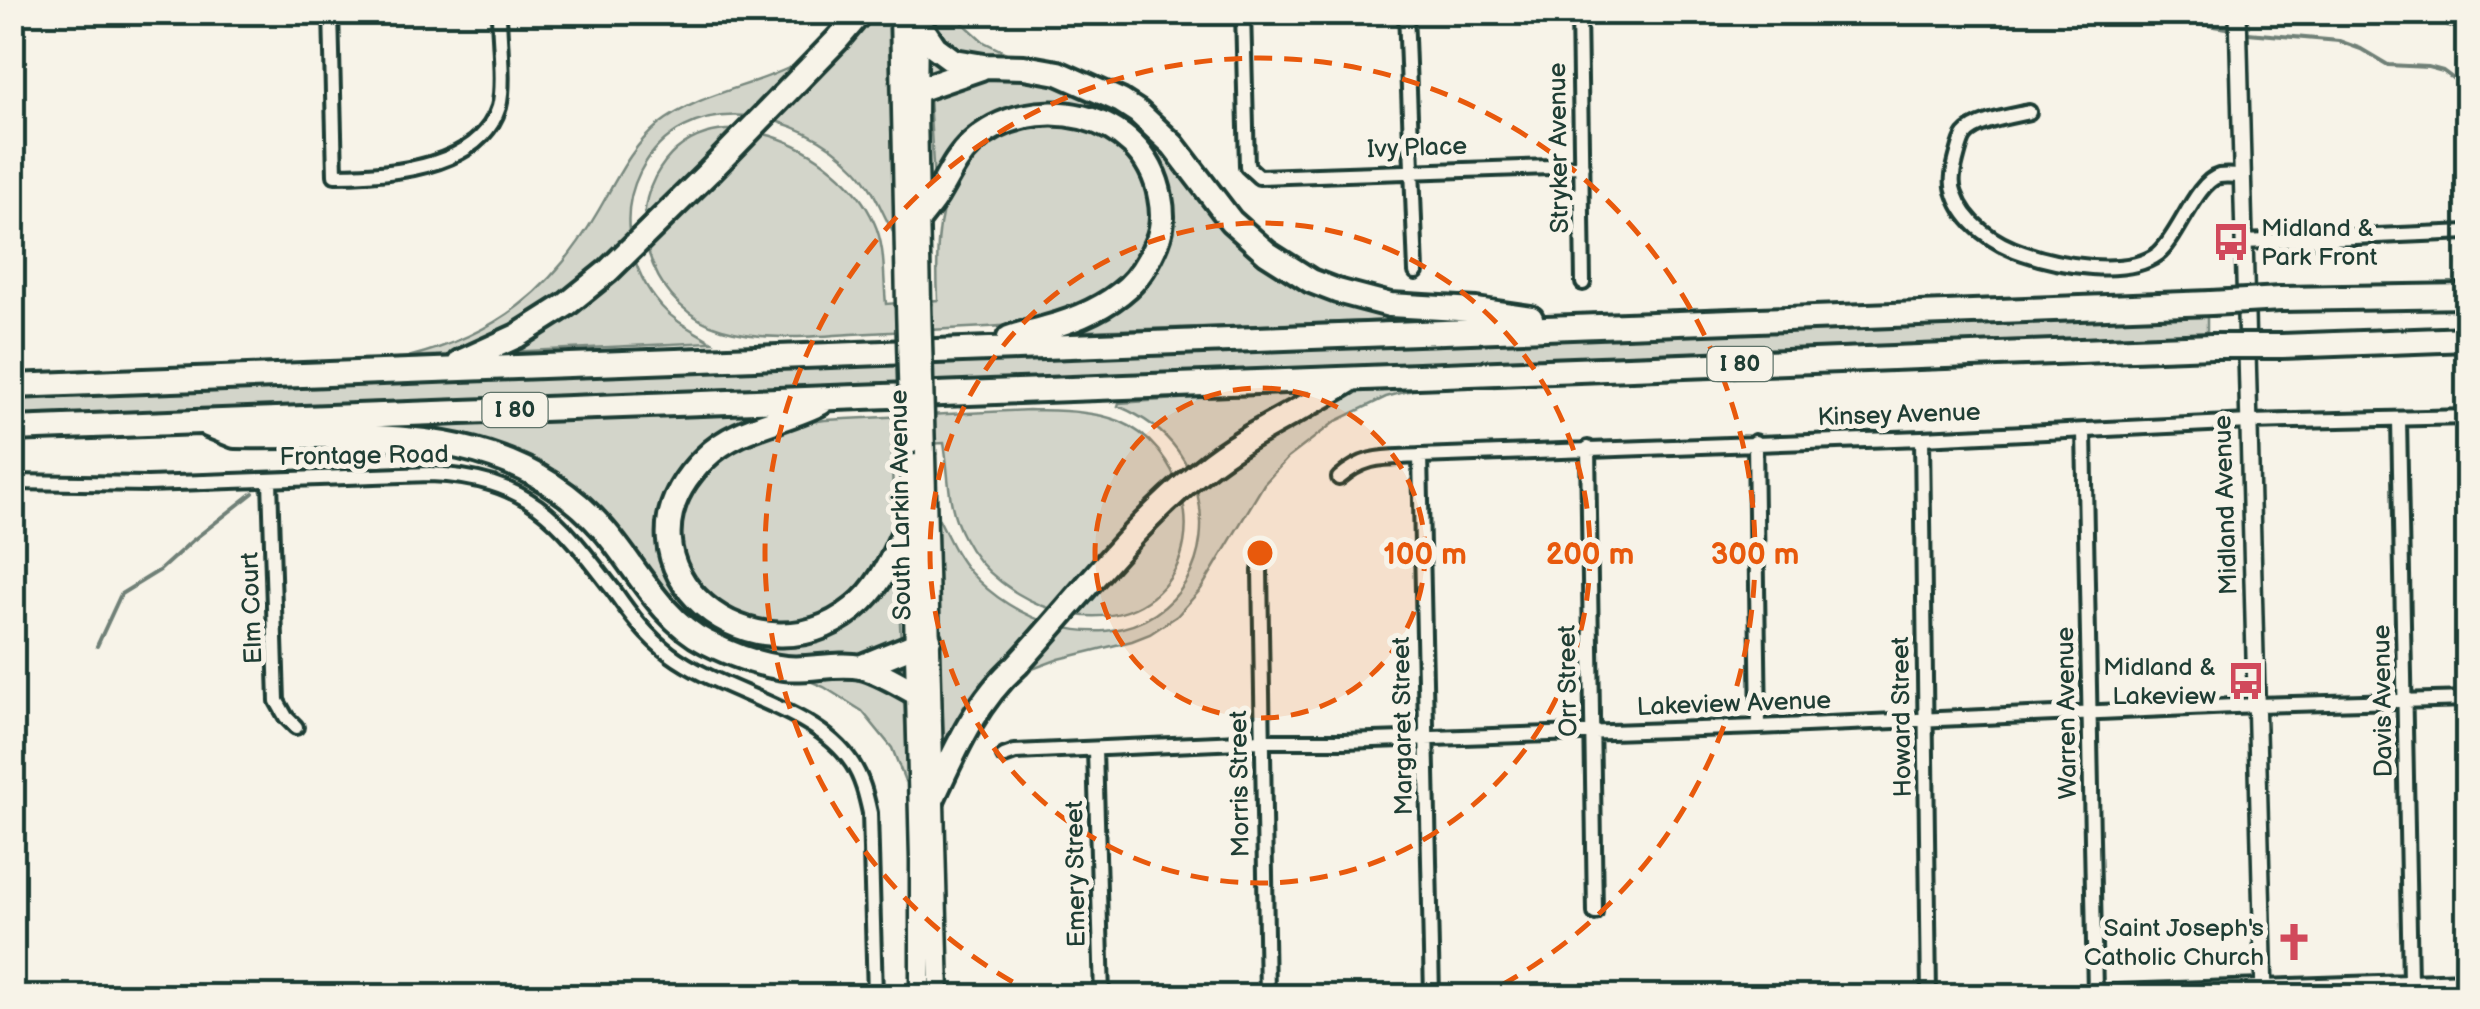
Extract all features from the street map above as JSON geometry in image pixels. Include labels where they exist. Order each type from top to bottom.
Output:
[{"type":"highway","points":[[425,370],[468,360],[496,347],[566,305],[588,287],[665,217],[861,12]]},
{"type":"highway","points":[[912,16],[935,47],[954,61],[1058,73],[1138,112],[1173,145],[1231,220],[1266,253],[1311,280],[1390,304],[1476,310],[1584,326]]},
{"type":"highway","points":[[918,90],[984,66]]},
{"type":"highway","points":[[919,220],[972,142],[1010,119],[1032,114],[1077,115],[1110,128],[1138,149],[1154,174],[1162,204],[1160,235],[1142,271],[1129,286],[1082,316],[984,348]]},
{"type":"highway","name":"I 80","points":[[12,386],[2468,296]]},
{"type":"highway","name":"I 80","points":[[12,428],[2468,339]]},
{"type":"highway","points":[[933,798],[959,742],[1002,678],[1148,520],[1201,470],[1282,417],[1353,379]]},
{"type":"highway","points":[[830,398],[802,413],[738,434],[696,466],[673,507],[670,523],[672,554],[682,582],[720,619],[760,633],[802,633],[826,626],[862,602],[889,563],[911,516]]},
{"type":"highway","points":[[200,422],[236,436],[416,439],[498,457],[547,482],[585,511],[604,529],[670,614],[702,640],[754,662],[786,668],[860,667],[922,642]]},
{"type":"highway","points":[[860,667],[916,693]]},
{"type":"main road","name":"South Larkin Avenue","points":[[912,16],[918,90],[919,220],[914,304]]},
{"type":"main road","name":"South Larkin Avenue","points":[[912,16],[922,642],[916,693],[920,996]]},
{"type":"main road","name":"South Larkin Avenue","points":[[917,450],[911,516],[933,798],[939,996]]},
{"type":"street","points":[[331,12],[335,176],[393,172],[424,165],[457,154],[480,140],[500,105],[498,12]]},
{"type":"street","name":"Ivy Place","points":[[1243,12],[1247,166],[1254,174],[1582,166]]},
{"type":"street","points":[[1406,12],[1416,272]]},
{"type":"street","name":"Stryker Avenue","points":[[1579,12],[1583,282]]},
{"type":"street","name":"Midland Avenue","points":[[2238,12],[2264,992]]},
{"type":"street","points":[[2434,12],[2468,23]]},
{"type":"street","points":[[2030,112],[1975,127],[1963,136],[1952,174],[1955,194],[1970,219],[1990,239],[2024,253],[2115,268],[2135,264],[2157,254],[2207,182],[2218,176],[2242,176]]},
{"type":"street","points":[[2244,242],[2468,232]]},
{"type":"street","name":"Kinsey Avenue","points":[[1339,478],[1364,459],[1420,456],[2249,422],[2468,418]]},
{"type":"street","name":"Davis Avenue","points":[[2399,420],[2410,982]]},
{"type":"street","name":"Warren Avenue","points":[[2084,431],[2095,994]]},
{"type":"street","name":"Howard Street","points":[[1922,438],[1929,996]]},
{"type":"street","points":[[1755,442],[1759,726]]},
{"type":"street","name":"Orr Street","points":[[1588,448],[1595,914]]},
{"type":"street","name":"Margaret Street","points":[[1420,456],[1432,996]]},
{"type":"street","name":"Frontage Road","points":[[12,482],[148,484],[446,475],[476,478],[510,489],[558,522],[638,622],[673,656],[702,674],[807,722],[842,749],[858,772],[870,812],[875,996]]},
{"type":"street","name":"Elm Court","points":[[270,481],[277,700],[296,727]]},
{"type":"street","name":"Morris Street","points":[[1260,570],[1267,996]]},
{"type":"street","name":"Lakeview Avenue","points":[[1004,756],[1015,752],[1262,741],[2468,700]]},
{"type":"street","name":"Emery Street","points":[[1096,750],[1102,996]]},
{"type":"street","points":[[2002,996],[2264,992],[2468,980]]},
{"type":"shaded area","points":[[866,13],[888,13],[894,234],[862,176],[832,148],[775,121],[713,117],[684,127],[660,145],[637,179],[629,223],[636,262],[655,299],[673,318],[712,342],[408,357],[468,336],[518,306],[540,287],[580,241],[631,155],[658,125],[691,105],[799,63]]},
{"type":"shaded area","points":[[928,13],[952,13],[984,42],[1127,112],[1260,256],[1462,318],[1056,332],[1152,268],[1152,156],[1040,107],[934,182]]},
{"type":"shaded area","points":[[1039,123],[1085,128],[1112,139],[1139,170],[1153,208],[1148,242],[1132,272],[1087,305],[1063,315],[997,326],[802,337],[754,335],[710,325],[689,313],[664,286],[649,254],[645,209],[655,177],[677,149],[706,134],[738,130],[771,136],[803,150],[833,170],[857,194],[881,242],[886,304],[938,300],[938,239],[950,188],[963,166],[981,148],[1006,133]]},
{"type":"shaded area","points":[[2207,312],[2207,338],[13,418],[12,393],[1769,332],[1781,327]]},
{"type":"shaded area","points":[[1412,390],[1386,397],[1336,421],[1288,458],[1264,484],[1201,589],[1177,616],[1132,641],[1059,659],[1016,675],[944,752],[936,519],[970,572],[1008,604],[1031,617],[1082,631],[1132,625],[1155,614],[1186,581],[1196,560],[1201,516],[1190,471],[1178,451],[1159,430],[1118,406],[1119,403]]},
{"type":"shaded area","points":[[1029,410],[1086,413],[1119,421],[1140,433],[1172,471],[1181,494],[1184,543],[1177,566],[1163,587],[1140,605],[1113,615],[1084,616],[1055,610],[1001,582],[979,561],[958,526],[944,443],[892,446],[893,515],[887,542],[864,584],[835,608],[812,619],[768,623],[716,604],[691,576],[679,540],[685,501],[714,463],[734,448],[790,425],[825,420]]},
{"type":"shaded area","points":[[776,413],[677,483],[678,588],[792,640],[897,565],[908,781],[892,748],[862,711],[824,687],[690,625],[590,506],[414,430],[453,425]]},
{"type":"waterway","points":[[2155,12],[2174,20],[2230,31]]},
{"type":"waterway","points":[[2248,33],[2339,41],[2388,65],[2443,71],[2468,97]]},
{"type":"waterway","points":[[97,646],[121,594],[160,570],[253,493]]},
{"type":"place","name":"Midland & Park Front","points":[[2231,242]]},
{"type":"place","name":"Midland & Lakeview","points":[[2246,681]]},
{"type":"place","name":"Saint Joseph's Catholic Church","points":[[2294,942]]}]
